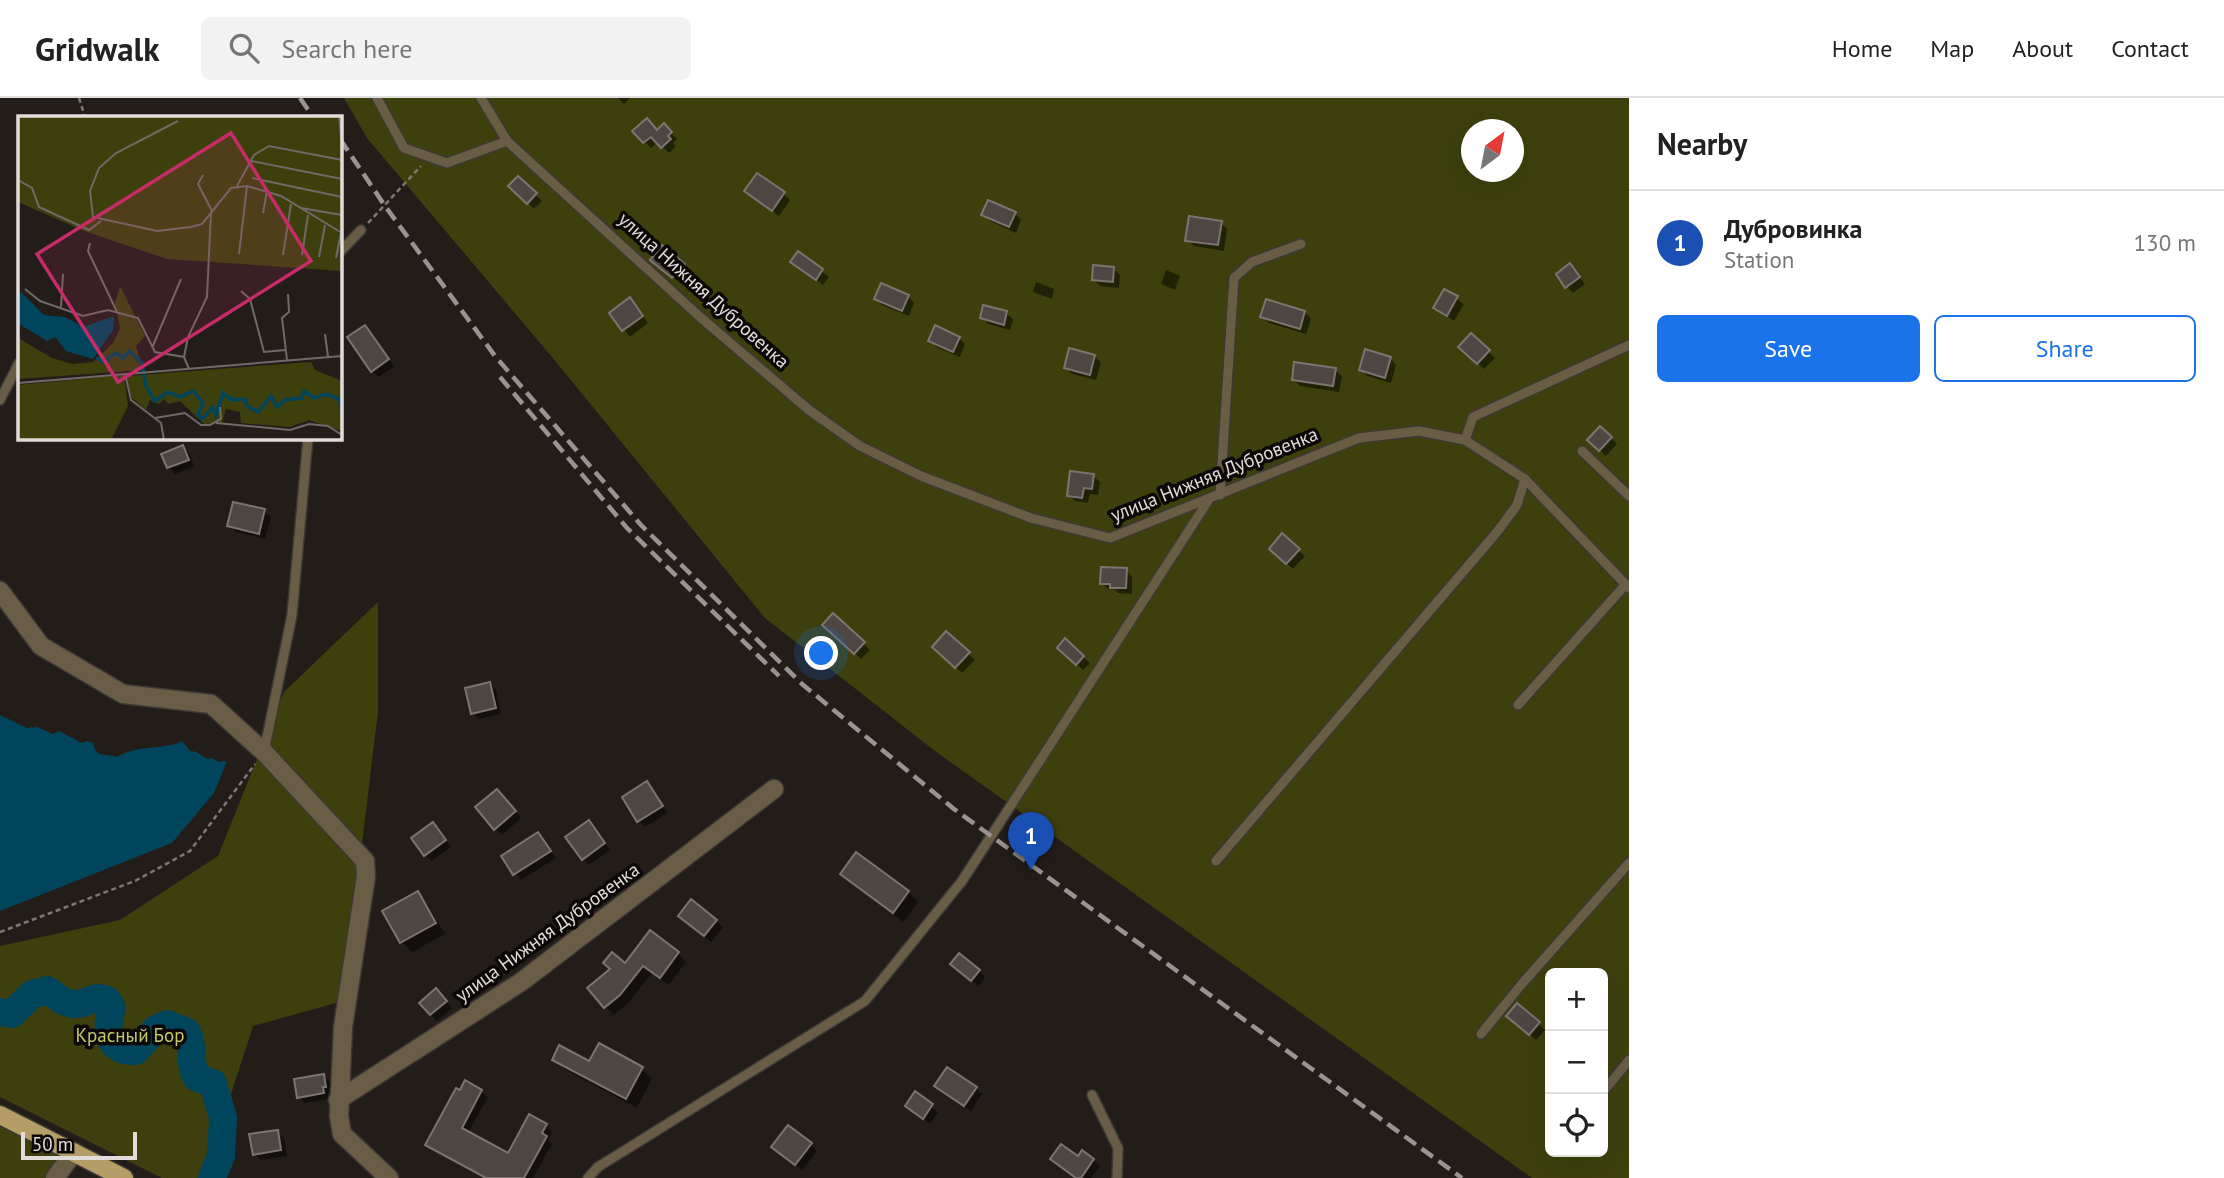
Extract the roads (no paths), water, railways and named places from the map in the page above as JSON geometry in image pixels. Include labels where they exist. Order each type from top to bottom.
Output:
[{"type":"main road","points":[[0,1115],[118,1175]]},
{"type":"street","points":[[0,590],[41,646],[123,694],[211,704],[264,752],[365,861],[366,876],[343,1027],[338,1100],[342,1134],[389,1178]]},
{"type":"street","name":"улица Нижняя Дубровенка","points":[[338,1100],[521,982],[774,789]]},
{"type":"street","points":[[55,1178],[74,1152]]},
{"type":"lane","points":[[377,98],[404,148],[447,163],[507,141]]},
{"type":"lane","name":"улица Нижняя Дубровенка","points":[[481,98],[507,141],[710,326],[809,410],[860,446],[922,476],[1031,518],[1110,538],[1359,438],[1419,431],[1465,440],[1525,479],[1628,586]]},
{"type":"lane","points":[[341,251],[361,230]]},
{"type":"lane","points":[[1220,495],[1234,278],[1252,262],[1301,244]]},
{"type":"lane","points":[[1465,440],[1473,417],[1629,345]]},
{"type":"lane","points":[[0,400],[18,365]]},
{"type":"lane","points":[[264,752],[292,615],[308,439]]},
{"type":"lane","points":[[1582,451],[1629,496]]},
{"type":"lane","points":[[1216,861],[1497,533],[1517,505],[1525,479]]},
{"type":"lane","points":[[588,1178],[598,1167],[865,1001],[962,881],[1208,500]]},
{"type":"lane","points":[[1518,705],[1628,586]]},
{"type":"lane","points":[[1482,1034],[1521,985],[1629,863]]},
{"type":"lane","points":[[1608,1086],[1629,1060]]},
{"type":"lane","points":[[1092,1095],[1118,1148],[1117,1178]]},
{"type":"water","points":[[0,715],[27,728],[37,727],[53,734],[59,731],[82,743],[88,741],[102,754],[117,757],[135,750],[168,746],[182,741],[190,751],[207,759],[227,761],[214,793],[172,843],[0,911]]},
{"type":"waterway","points":[[0,1012],[12,1014],[32,994],[47,990],[69,1003],[78,1004],[98,998],[107,1000],[112,1008],[110,1038],[119,1048],[135,1051],[156,1029],[167,1024],[187,1032],[194,1073],[197,1078],[213,1083],[223,1118],[221,1156],[212,1178]]},
{"type":"railway","points":[[300,98],[312,116]]},
{"type":"railway","points":[[341,140],[385,206],[495,356],[641,525],[802,684],[954,809],[1462,1178]]},
{"type":"railway","points":[[500,377],[627,528],[779,676]]},
{"type":"place","name":"Дубровинка","points":[[1031,870]]},
{"type":"park label","name":"Красный Бор","points":[[130,1035]]}]
